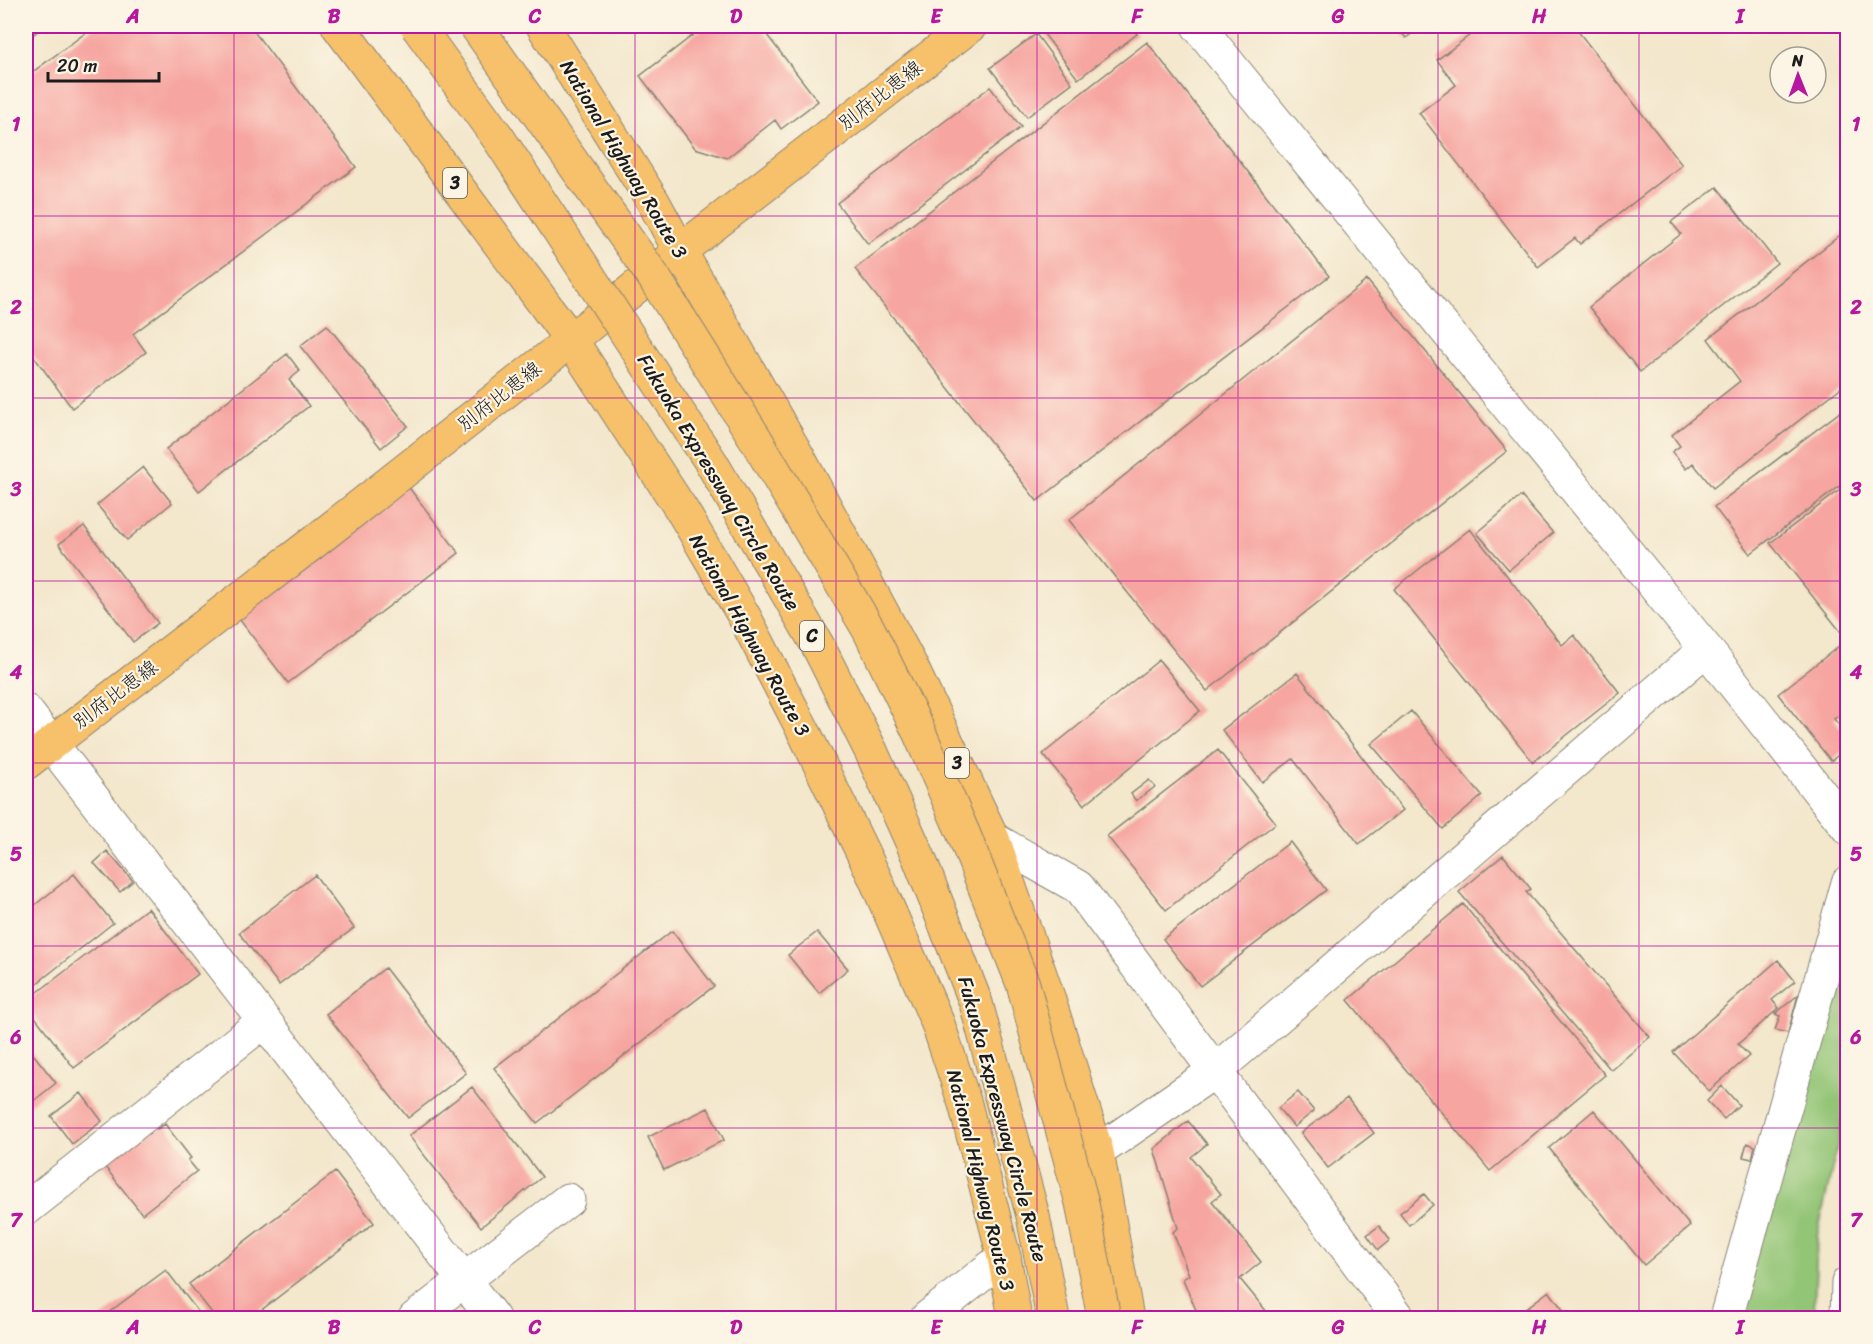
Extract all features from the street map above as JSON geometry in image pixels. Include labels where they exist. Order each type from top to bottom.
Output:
[{"type":"main road","name":"Fukuoka Expressway Circle Route","points":[[417,26],[499,139],[711,462],[818,646],[871,750],[920,858],[976,1003],[1033,1216],[1053,1318]]},
{"type":"main road","points":[[476,26],[653,276],[742,417],[869,630],[919,732],[964,835],[1023,984],[1082,1203],[1104,1318]]},
{"type":"main road","name":"National Highway Route 3","points":[[543,26],[654,203],[800,460],[905,654],[993,839],[1047,994],[1097,1152],[1127,1318]]},
{"type":"main road","name":"別府比恵線","points":[[38,753],[323,535],[680,251],[970,26]]},
{"type":"main road","name":"National Highway Route 3","points":[[346,33],[571,340],[683,512],[744,616],[875,878],[938,1024],[965,1104],[1004,1257],[1015,1318]]},
{"type":"street","points":[[1198,26],[1706,649],[1848,828]]},
{"type":"street","points":[[1097,1152],[1215,1071],[1706,649]]},
{"type":"street","points":[[26,711],[38,753],[263,1022],[493,1318]]},
{"type":"street","points":[[993,839],[1078,887],[1399,1318]]},
{"type":"street","points":[[1726,1318],[1848,883]]},
{"type":"street","points":[[26,1209],[263,1022]]},
{"type":"street","points":[[415,1318],[568,1200]]},
{"type":"street","points":[[927,1318],[1004,1257]]},
{"type":"street","points":[[1847,1318],[1848,1282]]},
{"type":"green space","points":[[1847,910],[1847,1102],[1817,1237],[1814,1318],[1735,1318]]},
{"type":"building","points":[[26,26],[43,26],[26,41]]},
{"type":"building","points":[[95,26],[250,26],[356,167],[133,334],[146,352],[72,408],[26,346],[26,77]]},
{"type":"building","points":[[705,26],[760,26],[818,101],[781,129],[775,120],[727,158],[695,148],[640,76]]},
{"type":"building","points":[[1038,26],[1131,26],[1137,34],[1078,79]]},
{"type":"building","points":[[1396,26],[1422,26],[1406,38]]},
{"type":"building","points":[[1482,26],[1574,26],[1682,165],[1580,244],[1575,238],[1538,267],[1419,113],[1456,85],[1437,60]]},
{"type":"building","points":[[1036,34],[1072,83],[1027,117],[990,68]]},
{"type":"building","points":[[1147,42],[1329,276],[1037,501],[855,269]]},
{"type":"building","points":[[990,87],[1021,127],[868,244],[837,203]]},
{"type":"building","points":[[1717,187],[1777,263],[1640,372],[1589,307],[1681,234],[1671,222]]},
{"type":"building","points":[[1848,229],[1848,382],[1713,488],[1693,463],[1686,469],[1672,452],[1680,446],[1672,435],[1740,381],[1708,339]]},
{"type":"building","points":[[1367,280],[1507,451],[1207,691],[1069,520]]},
{"type":"building","points":[[327,325],[408,426],[381,448],[300,346]]},
{"type":"building","points":[[287,354],[300,371],[289,380],[309,406],[199,491],[166,449]]},
{"type":"building","points":[[1848,406],[1848,480],[1750,554],[1714,507]]},
{"type":"building","points":[[143,467],[172,503],[127,540],[97,505]]},
{"type":"building","points":[[1848,484],[1848,628],[1841,632],[1770,543]]},
{"type":"building","points":[[407,485],[459,553],[288,683],[236,615]]},
{"type":"building","points":[[1521,496],[1553,533],[1509,570],[1477,533]]},
{"type":"building","points":[[84,526],[158,623],[133,642],[59,544]]},
{"type":"building","points":[[1470,529],[1562,645],[1574,635],[1620,693],[1533,762],[1394,589]]},
{"type":"building","points":[[1848,639],[1848,709],[1834,719],[1848,736],[1848,747],[1831,761],[1778,694]]},
{"type":"building","points":[[1159,660],[1200,711],[1084,805],[1043,754]]},
{"type":"building","points":[[1297,673],[1403,810],[1359,844],[1293,759],[1262,782],[1222,730]]},
{"type":"building","points":[[1411,711],[1482,796],[1443,829],[1371,744]]},
{"type":"building","points":[[1218,750],[1276,823],[1166,910],[1107,836]]},
{"type":"building","points":[[1149,780],[1155,787],[1136,801],[1131,794]]},
{"type":"building","points":[[1290,842],[1326,890],[1200,986],[1163,939]]},
{"type":"building","points":[[107,851],[133,881],[120,892],[94,863]]},
{"type":"building","points":[[1503,855],[1531,889],[1526,892],[1650,1037],[1611,1070],[1459,892]]},
{"type":"building","points":[[74,874],[113,923],[26,992],[26,912]]},
{"type":"building","points":[[315,875],[354,928],[279,985],[239,933]]},
{"type":"building","points":[[1463,904],[1605,1075],[1490,1171],[1348,1000]]},
{"type":"building","points":[[148,908],[198,974],[74,1068],[26,1005],[26,1001]]},
{"type":"building","points":[[672,931],[714,986],[537,1123],[494,1068]]},
{"type":"building","points":[[817,932],[848,969],[819,993],[788,955]]},
{"type":"building","points":[[1778,960],[1795,981],[1772,1000],[1779,1008],[1738,1044],[1749,1056],[1709,1091],[1673,1052]]},
{"type":"building","points":[[385,968],[466,1073],[408,1118],[326,1014]]},
{"type":"building","points":[[1798,995],[1788,1033],[1775,1030],[1780,1016],[1775,1014]]},
{"type":"building","points":[[26,1045],[56,1083],[26,1107]]},
{"type":"building","points":[[1722,1086],[1739,1105],[1724,1119],[1707,1101]]},
{"type":"building","points":[[472,1087],[542,1177],[481,1227],[409,1136]]},
{"type":"building","points":[[1298,1092],[1314,1111],[1294,1127],[1278,1108]]},
{"type":"building","points":[[81,1093],[102,1121],[72,1144],[51,1116]]},
{"type":"building","points":[[1347,1098],[1374,1133],[1328,1168],[1301,1133]]},
{"type":"building","points":[[708,1108],[724,1140],[664,1170],[648,1137]]},
{"type":"building","points":[[1594,1110],[1690,1226],[1644,1265],[1549,1148]]},
{"type":"building","points":[[149,1119],[157,1129],[165,1124],[191,1158],[188,1160],[197,1171],[142,1214],[98,1158]]},
{"type":"building","points":[[1188,1121],[1207,1144],[1191,1157],[1221,1194],[1212,1201],[1261,1262],[1240,1279],[1272,1318],[1194,1318],[1198,1315],[1183,1279],[1189,1275],[1173,1232],[1178,1228],[1154,1149]]},
{"type":"building","points":[[1747,1143],[1755,1146],[1752,1159],[1743,1157]]},
{"type":"building","points":[[335,1172],[374,1223],[251,1318],[216,1318],[189,1284]]},
{"type":"building","points":[[1424,1194],[1433,1205],[1409,1225],[1400,1213]]},
{"type":"building","points":[[1379,1226],[1390,1240],[1378,1250],[1367,1235]]},
{"type":"building","points":[[166,1270],[203,1318],[101,1318]]},
{"type":"building","points":[[1549,1291],[1569,1318],[1513,1318]]}]
